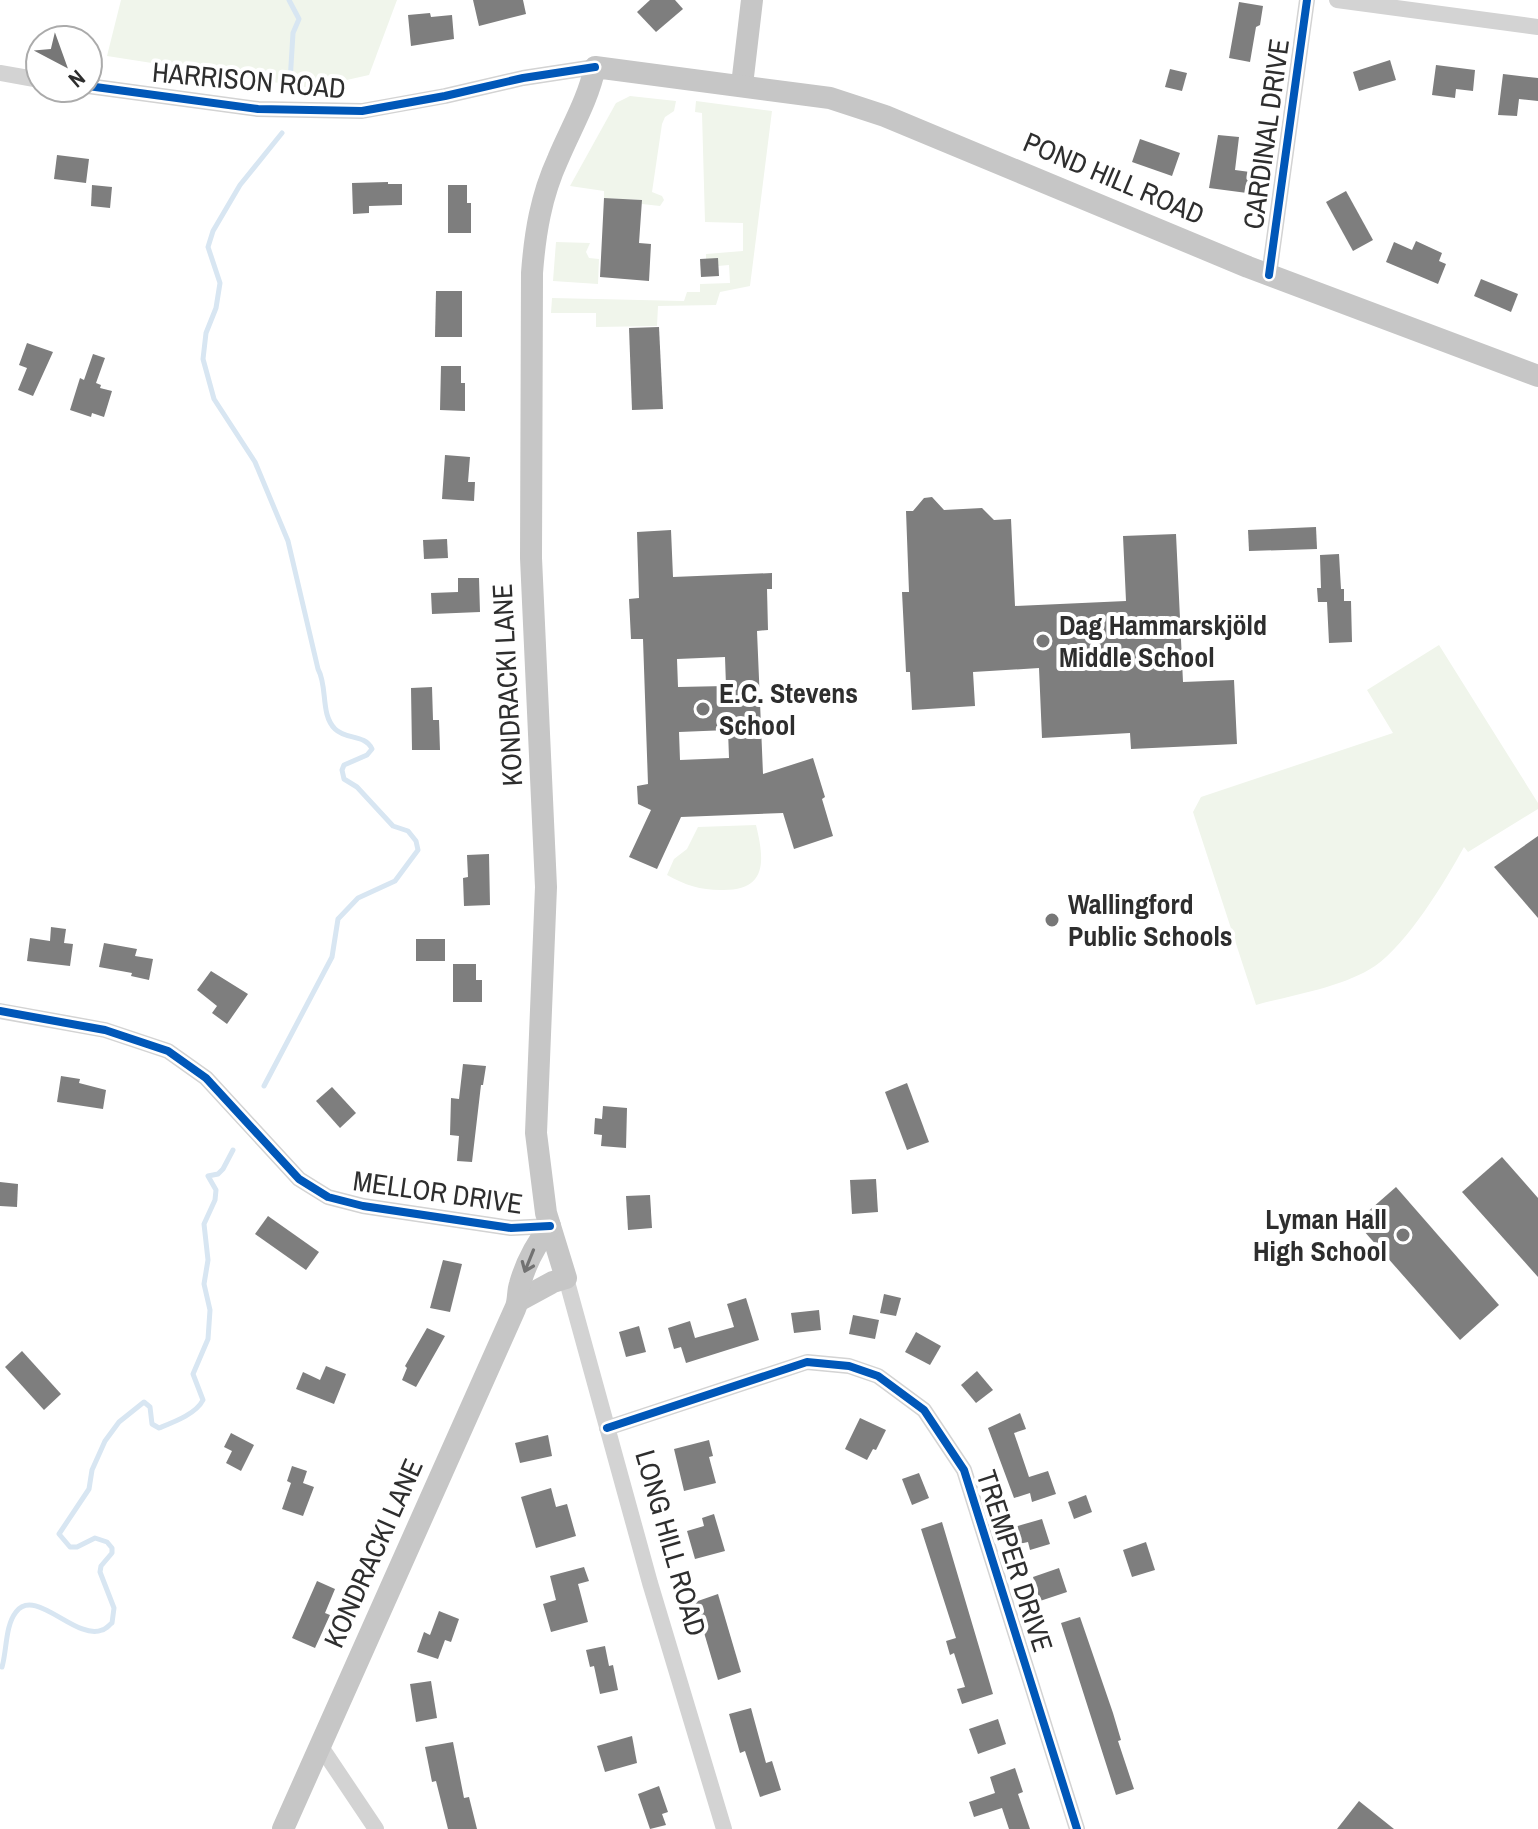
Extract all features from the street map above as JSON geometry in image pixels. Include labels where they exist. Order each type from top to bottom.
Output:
[{"type":"main road","points":[[742,85],[752,0]]},
{"type":"main road","name":"HARRISON ROAD","points":[[595,67],[742,85]]},
{"type":"main road","name":"KONDRACKI LANE","points":[[283,1829],[518,1301],[519,1286],[531,1254],[550,1226],[536,1133],[546,887],[531,558],[532,273],[536,227],[544,194],[585,100],[595,67]]},
{"type":"main road","name":"POND HILL ROAD","points":[[742,85],[830,98],[885,116],[1269,275],[1538,376]]},
{"type":"main road","name":"LONG HILL ROAD","points":[[550,1226],[566,1278]]},
{"type":"main road","points":[[518,1301],[566,1278]]},
{"type":"street","name":"CARDINAL DRIVE","points":[[1269,275],[1307,0]]},
{"type":"street","points":[[1337,0],[1538,27]]},
{"type":"street","name":"HARRISON ROAD","points":[[104,88],[258,109],[362,111],[523,78],[595,67]]},
{"type":"street","points":[[0,73],[24,77]]},
{"type":"street","name":"MELLOR DRIVE","points":[[0,1011],[105,1030],[175,1055],[216,1087],[299,1179],[328,1197],[363,1206],[511,1228],[550,1226]]},
{"type":"street","name":"LONG HILL ROAD","points":[[566,1278],[650,1583],[724,1829]]},
{"type":"street","name":"TREMPER DRIVE","points":[[607,1428],[807,1362],[849,1366],[878,1376],[916,1402],[964,1470],[1077,1829]]},
{"type":"street","points":[[321,1747],[376,1829]]},
{"type":"shaded area","points":[[121,0],[397,0],[369,75],[311,88],[107,56]]},
{"type":"shaded area","points":[[630,96],[676,101],[674,111],[665,117],[662,124],[652,192],[662,196],[664,200],[660,206],[642,204],[642,200],[604,198],[604,191],[570,186],[616,103]]},
{"type":"shaded area","points":[[696,101],[772,111],[750,286],[720,292],[716,305],[658,306],[657,326],[596,327],[596,313],[551,313],[552,298],[684,301],[687,292],[700,292],[700,284],[730,283],[729,265],[718,266],[706,259],[706,254],[743,251],[743,223],[705,222],[702,113],[695,112]]},
{"type":"shaded area","points":[[556,242],[590,243],[586,252],[589,258],[599,259],[598,284],[553,281]]},
{"type":"shaded area","points":[[1439,645],[1538,803],[1538,809],[1468,852],[1464,847],[1412,928],[1375,966],[1333,985],[1256,1005],[1193,812],[1201,797],[1393,733],[1367,690]]},
{"type":"shaded area","points":[[756,825],[761,862],[755,880],[747,885],[736,889],[706,889],[667,875],[674,859],[687,849],[698,827]]},
{"type":"building","points":[[473,0],[523,0],[526,14],[479,26]]},
{"type":"building","points":[[650,0],[675,0],[683,9],[656,32],[637,12]]},
{"type":"building","points":[[1239,2],[1263,6],[1250,62],[1229,58]]},
{"type":"building","points":[[430,13],[431,17],[452,15],[454,39],[411,46],[408,15]]},
{"type":"building","points":[[1390,60],[1396,80],[1359,91],[1353,72]]},
{"type":"building","points":[[1436,65],[1475,70],[1473,91],[1456,89],[1455,98],[1432,95]]},
{"type":"building","points":[[1170,69],[1187,73],[1182,91],[1165,87]]},
{"type":"building","points":[[1503,74],[1538,78],[1538,101],[1519,99],[1517,116],[1498,115]]},
{"type":"building","points":[[1218,135],[1239,137],[1235,170],[1250,172],[1247,193],[1209,188]]},
{"type":"building","points":[[1140,139],[1180,153],[1172,176],[1132,162]]},
{"type":"building","points":[[57,155],[89,159],[86,183],[54,179]]},
{"type":"building","points":[[352,183],[402,184],[402,205],[369,206],[369,213],[353,214]]},
{"type":"building","points":[[92,185],[112,187],[110,208],[91,206]]},
{"type":"building","points":[[448,185],[467,185],[467,203],[471,203],[471,233],[448,233]]},
{"type":"building","points":[[1346,191],[1373,240],[1353,251],[1326,202]]},
{"type":"building","points":[[604,198],[642,200],[639,243],[651,244],[649,281],[600,277]]},
{"type":"building","points":[[1416,241],[1442,253],[1439,261],[1446,264],[1438,284],[1386,262],[1394,242],[1412,250]]},
{"type":"building","points":[[718,258],[719,276],[701,277],[700,259]]},
{"type":"building","points":[[1481,279],[1518,294],[1511,312],[1474,296]]},
{"type":"building","points":[[436,291],[462,291],[462,337],[435,337]]},
{"type":"building","points":[[659,327],[663,409],[632,410],[629,328]]},
{"type":"building","points":[[27,343],[53,352],[33,396],[18,390],[27,368],[19,365]]},
{"type":"building","points":[[93,354],[105,358],[96,383],[101,385],[100,388],[112,391],[104,417],[92,413],[91,417],[70,410],[80,378],[84,380]]},
{"type":"building","points":[[441,366],[461,366],[461,383],[465,383],[465,411],[440,410]]},
{"type":"building","points":[[445,455],[470,457],[468,482],[475,482],[474,501],[442,499]]},
{"type":"building","name":"Dag Hammarskjöld Middle School","points":[[932,497],[944,510],[982,508],[994,520],[1011,519],[1015,606],[1126,601],[1123,536],[1176,534],[1183,682],[1234,680],[1237,744],[1131,749],[1130,733],[1042,738],[1039,668],[973,672],[975,706],[912,710],[910,672],[906,672],[902,592],[909,592],[906,511],[913,511],[924,498]]},
{"type":"building","points":[[1316,527],[1317,549],[1249,551],[1248,530]]},
{"type":"building","name":"E.C. Stevens School","points":[[671,530],[673,577],[772,573],[772,589],[767,589],[768,630],[757,631],[763,774],[813,758],[833,836],[794,849],[783,813],[681,817],[657,869],[629,857],[651,810],[638,804],[637,786],[648,784],[643,639],[631,639],[629,599],[639,598],[637,532]],"holes":[[[725,657],[726,686],[678,687],[677,659]],[[728,730],[729,758],[680,760],[679,732]]]},
{"type":"building","points":[[447,539],[448,558],[424,559],[423,540]]},
{"type":"building","points":[[1339,554],[1344,601],[1351,601],[1352,642],[1329,643],[1327,602],[1318,602],[1317,588],[1321,588],[1320,555]]},
{"type":"building","points":[[458,578],[479,578],[480,612],[432,614],[431,593],[458,592]]},
{"type":"building","points":[[432,687],[433,720],[439,720],[440,750],[412,750],[411,688]]},
{"type":"building","points":[[1538,836],[1538,918],[1494,867]]},
{"type":"building","points":[[489,854],[490,905],[464,906],[463,878],[468,877],[467,855]]},
{"type":"building","points":[[51,927],[66,929],[64,943],[73,944],[70,966],[27,961],[30,938],[50,941]]},
{"type":"building","points":[[416,939],[445,939],[445,961],[416,961]]},
{"type":"building","points":[[104,943],[137,949],[135,956],[153,959],[149,980],[131,976],[132,973],[99,967]]},
{"type":"building","points":[[453,964],[476,964],[476,980],[482,980],[482,1002],[453,1002]]},
{"type":"building","points":[[211,971],[248,994],[227,1024],[212,1013],[217,1006],[197,990]]},
{"type":"building","points":[[463,1064],[486,1066],[472,1162],[457,1161],[459,1136],[450,1135],[451,1098],[459,1099]]},
{"type":"building","points":[[61,1076],[80,1079],[79,1083],[106,1090],[103,1109],[57,1102]]},
{"type":"building","points":[[907,1083],[929,1142],[907,1150],[885,1092]]},
{"type":"building","points":[[332,1087],[356,1113],[340,1128],[316,1101]]},
{"type":"building","points":[[603,1106],[627,1108],[626,1148],[601,1146],[602,1135],[594,1134],[595,1118],[602,1119]]},
{"type":"building","points":[[1502,1157],[1538,1198],[1538,1277],[1462,1192]]},
{"type":"building","points":[[876,1179],[878,1212],[852,1214],[850,1180]]},
{"type":"building","points":[[0,1182],[18,1184],[17,1207],[0,1206]]},
{"type":"building","name":"Lyman Hall High School","points":[[1396,1187],[1499,1305],[1460,1340],[1356,1222]]},
{"type":"building","points":[[650,1195],[652,1228],[628,1230],[626,1196]]},
{"type":"building","points":[[268,1216],[319,1252],[306,1270],[255,1234]]},
{"type":"building","points":[[443,1260],[462,1264],[450,1312],[430,1308]]},
{"type":"building","points":[[884,1294],[901,1298],[896,1316],[880,1313]]},
{"type":"building","points":[[746,1298],[759,1340],[686,1363],[681,1347],[674,1349],[668,1328],[690,1321],[695,1338],[734,1327],[727,1304]]},
{"type":"building","points":[[819,1310],[821,1330],[794,1333],[791,1313]]},
{"type":"building","points":[[853,1315],[879,1320],[875,1339],[849,1334]]},
{"type":"building","points":[[639,1326],[646,1352],[626,1357],[619,1332]]},
{"type":"building","points":[[427,1328],[445,1336],[416,1387],[402,1380],[405,1366]]},
{"type":"building","points":[[916,1332],[941,1346],[930,1365],[905,1352]]},
{"type":"building","points":[[22,1351],[61,1394],[44,1410],[5,1367]]},
{"type":"building","points":[[326,1366],[346,1374],[334,1404],[296,1389],[303,1372],[320,1380]]},
{"type":"building","points":[[977,1371],[993,1390],[976,1403],[961,1385]]},
{"type":"building","points":[[1020,1413],[1026,1429],[1014,1433],[1029,1477],[1048,1471],[1056,1494],[1032,1502],[1030,1493],[1014,1498],[988,1428]]},
{"type":"building","points":[[860,1418],[886,1430],[867,1460],[845,1449]]},
{"type":"building","points":[[231,1433],[254,1445],[241,1471],[226,1463],[232,1451],[224,1447]]},
{"type":"building","points":[[548,1435],[552,1456],[520,1463],[515,1443]]},
{"type":"building","points":[[709,1440],[713,1456],[709,1457],[716,1483],[684,1491],[674,1449]]},
{"type":"building","points":[[292,1466],[307,1471],[303,1483],[314,1487],[303,1516],[282,1509],[291,1483],[287,1481]]},
{"type":"building","points":[[919,1473],[929,1498],[912,1505],[902,1479]]},
{"type":"building","points":[[551,1488],[556,1507],[567,1504],[576,1536],[536,1548],[521,1497]]},
{"type":"building","points":[[1086,1495],[1092,1512],[1074,1519],[1068,1502]]},
{"type":"building","points":[[714,1514],[725,1551],[695,1559],[687,1531],[704,1526],[702,1518]]},
{"type":"building","points":[[1042,1519],[1050,1544],[1030,1550],[1028,1542],[1019,1544],[1014,1527]]},
{"type":"building","points":[[942,1522],[993,1694],[962,1704],[957,1689],[965,1687],[954,1653],[950,1655],[946,1641],[956,1638],[921,1529]]},
{"type":"building","points":[[1146,1542],[1155,1570],[1132,1577],[1123,1550]]},
{"type":"building","points":[[584,1567],[589,1581],[578,1584],[588,1622],[551,1632],[543,1604],[556,1600],[550,1576]]},
{"type":"building","points":[[1059,1568],[1067,1592],[1040,1601],[1033,1577]]},
{"type":"building","points":[[317,1581],[335,1589],[325,1613],[330,1615],[315,1648],[292,1638]]},
{"type":"building","points":[[718,1594],[741,1672],[718,1680],[695,1602]]},
{"type":"building","points":[[439,1611],[459,1619],[451,1642],[445,1640],[438,1659],[417,1652],[424,1632],[430,1635]]},
{"type":"building","points":[[1080,1617],[1113,1713],[1121,1740],[1118,1741],[1134,1789],[1116,1795],[1061,1623]]},
{"type":"building","points":[[605,1646],[618,1690],[600,1694],[594,1666],[590,1667],[586,1650]]},
{"type":"building","points":[[431,1681],[437,1718],[416,1722],[410,1684]]},
{"type":"building","points":[[751,1708],[766,1763],[772,1761],[781,1790],[760,1797],[745,1751],[740,1753],[729,1714]]},
{"type":"building","points":[[998,1719],[1006,1744],[978,1754],[969,1729]]},
{"type":"building","points":[[632,1736],[637,1763],[605,1772],[597,1746]]},
{"type":"building","points":[[453,1742],[464,1798],[469,1797],[477,1829],[448,1829],[436,1781],[432,1782],[425,1747]]},
{"type":"building","points":[[1015,1768],[1023,1792],[1018,1794],[1030,1829],[1009,1829],[1002,1808],[974,1817],[969,1802],[995,1793],[990,1777]]},
{"type":"building","points":[[659,1786],[668,1812],[662,1814],[666,1825],[650,1829],[638,1794]]},
{"type":"building","points":[[1359,1801],[1394,1829],[1337,1829]]},
{"type":"waterway","points":[[289,0],[299,19],[293,33],[290,82]]},
{"type":"waterway","points":[[264,1086],[332,957],[338,919],[358,898],[395,881],[418,850],[416,841],[408,831],[393,826],[357,787],[344,779],[344,765],[367,755],[372,749],[365,741],[339,732],[330,723],[288,541],[255,462],[214,399],[203,359],[206,333],[216,308],[220,283],[208,247],[213,231],[240,185],[282,133]]},
{"type":"waterway","points":[[2,1667],[12,1618],[24,1606],[34,1605],[45,1609],[92,1631],[112,1623],[114,1608],[100,1572],[112,1548],[107,1542],[95,1538],[70,1547],[59,1534],[89,1489],[92,1470],[105,1441],[119,1422],[144,1402],[150,1407],[152,1424],[159,1428],[190,1413],[203,1400],[193,1374],[208,1339],[210,1310],[204,1284],[208,1260],[204,1224],[216,1190],[208,1176],[218,1174],[223,1169],[233,1150]]},
{"type":"cycle path","points":[[1269,275],[1307,0]]},
{"type":"cycle path","points":[[104,88],[258,109],[362,111],[523,78],[595,67]]},
{"type":"cycle path","points":[[0,1011],[105,1030],[168,1051],[206,1078],[299,1179],[328,1197],[363,1206],[511,1228],[550,1226]]},
{"type":"cycle path","points":[[607,1428],[807,1362],[849,1366],[878,1376],[924,1410],[964,1470],[1077,1829]]},
{"type":"place","name":"Dag Hammarskjöld Middle School","points":[[1043,641]]},
{"type":"place","name":"E.C. Stevens School","points":[[703,709]]},
{"type":"place","name":"Wallingford Public Schools","points":[[1052,920]]},
{"type":"place","name":"Lyman Hall High School","points":[[1403,1235]]}]
